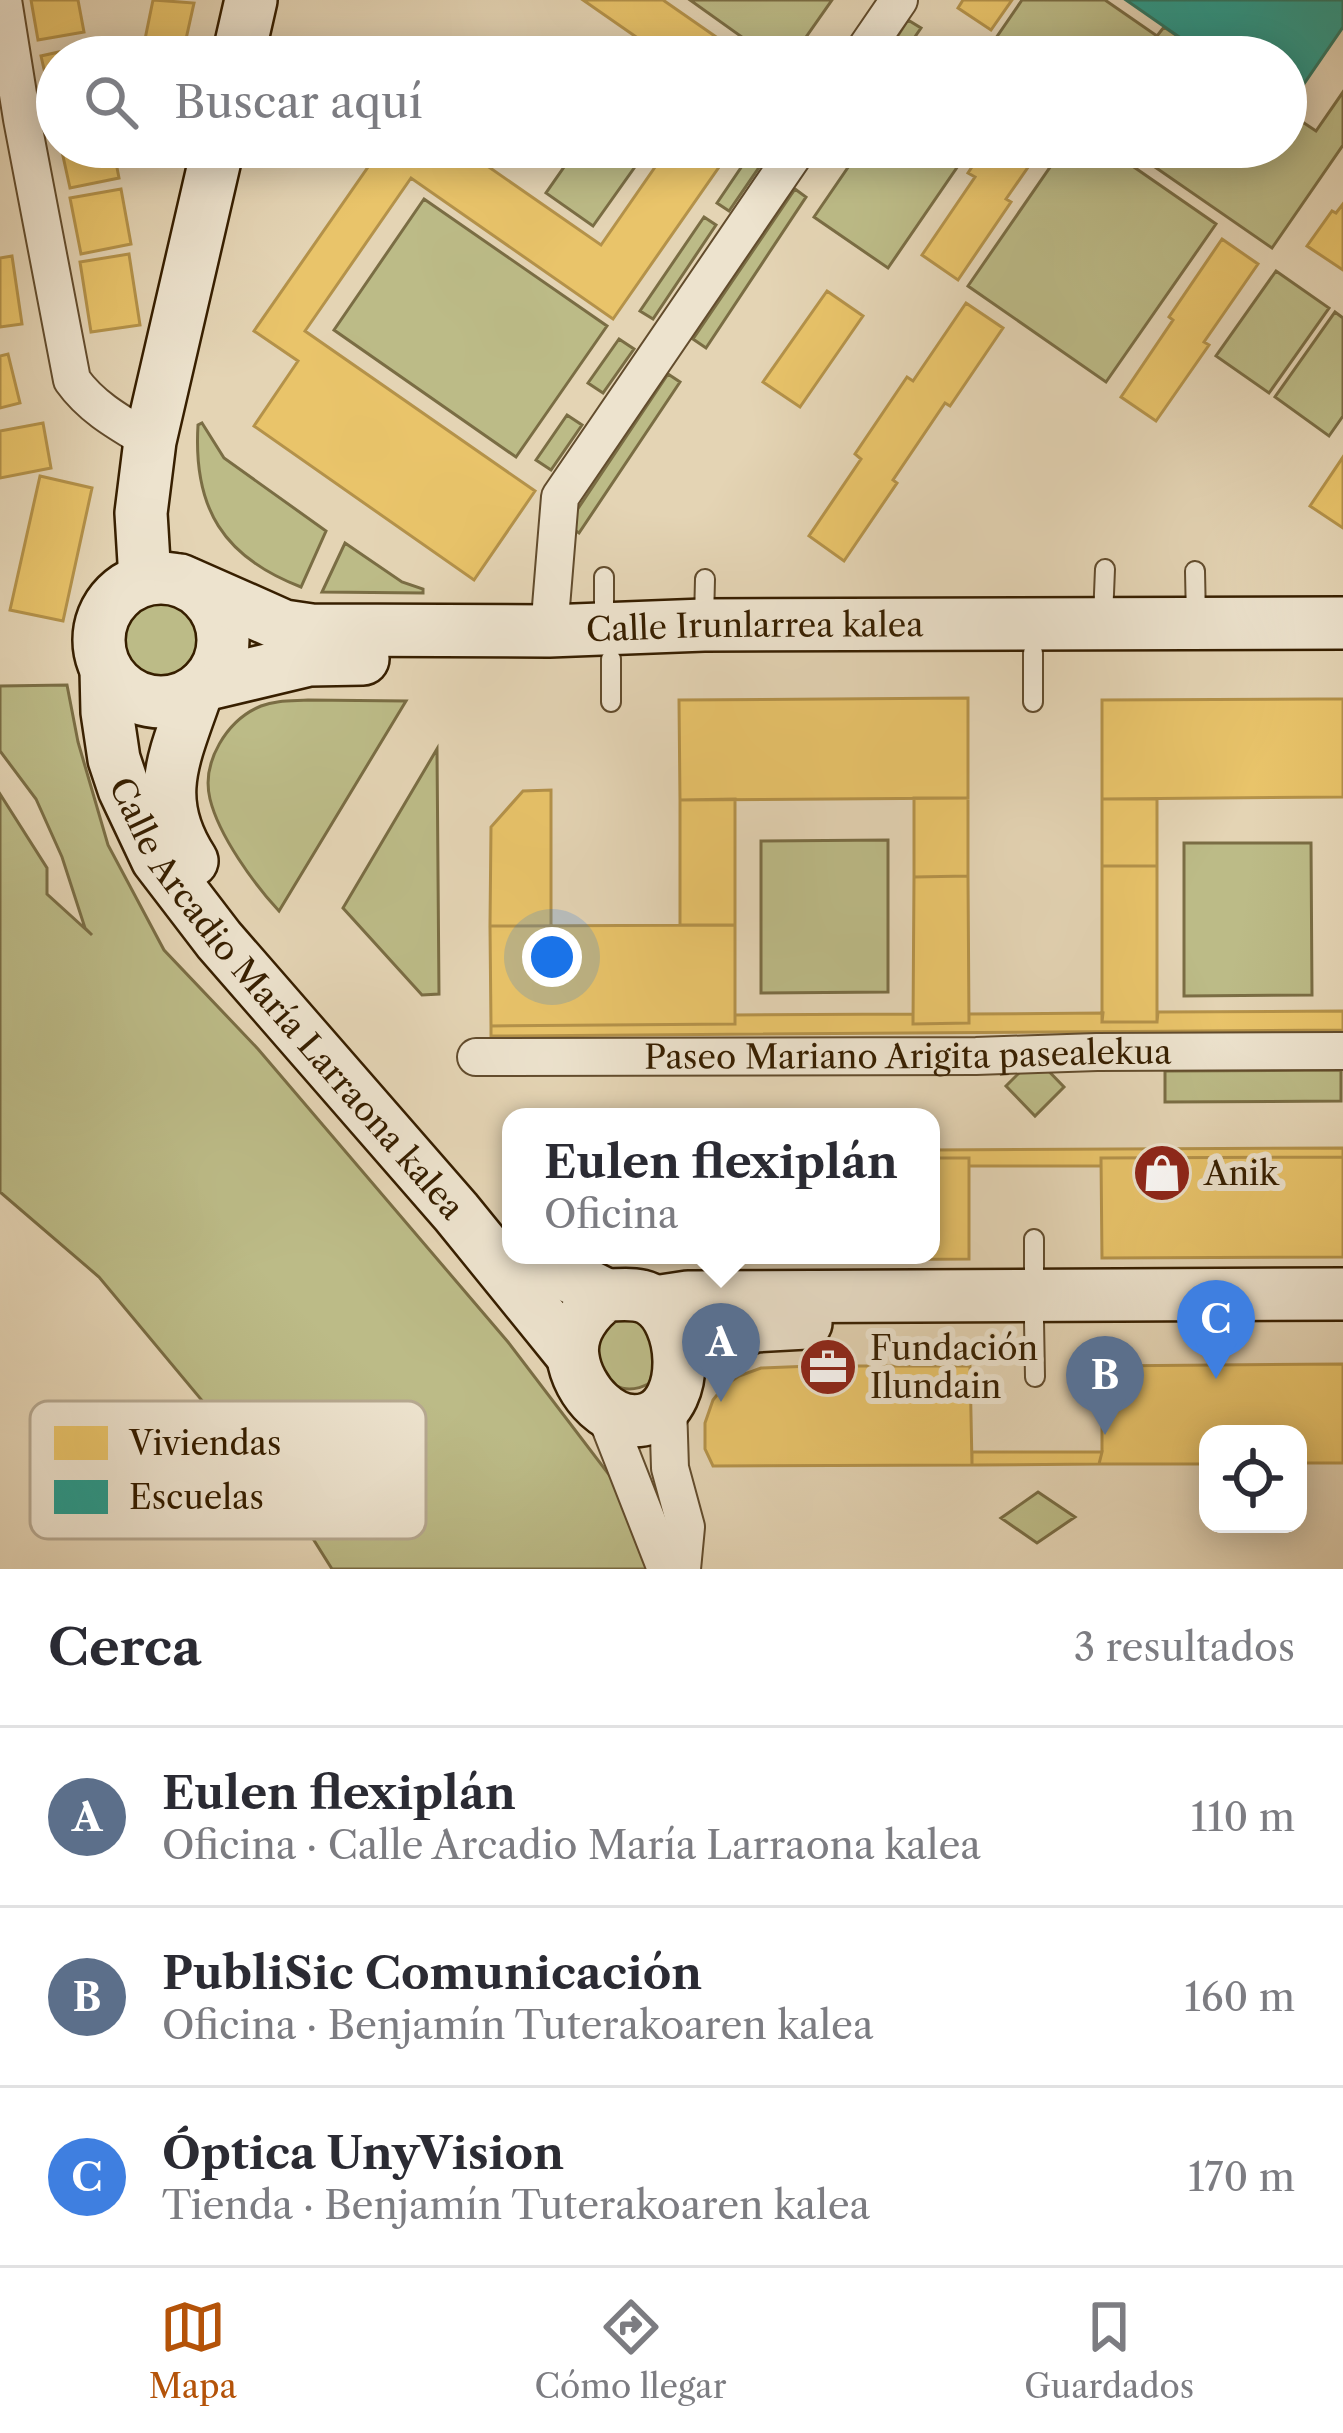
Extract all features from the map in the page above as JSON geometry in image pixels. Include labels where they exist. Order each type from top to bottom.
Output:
[{"type":"street","points":[[3,0],[72,380],[84,397],[112,419],[150,441]]},
{"type":"street","points":[[243,36],[251,0]]},
{"type":"street","points":[[874,36],[899,0]]},
{"type":"street","points":[[163,579],[141,513],[150,441],[213,168]]},
{"type":"street","points":[[549,631],[560,497],[785,168]]},
{"type":"street","name":"Calle Irunlarrea kalea","points":[[163,579],[284,626],[549,631],[609,663]]},
{"type":"street","name":"Calle Arcadio María Larraona kalea","points":[[502,1225],[244,941],[177,838],[168,800],[170,767],[200,688],[220,660],[221,620],[198,589],[163,579],[128,586],[104,615],[100,652],[106,670],[114,759],[157,860],[219,940],[456,1212],[572,1355]]},
{"type":"street","name":"Calle Irunlarrea kalea","points":[[609,663],[705,602],[1103,624],[1343,623]]},
{"type":"street","name":"Calle Irunlarrea kalea","points":[[106,670],[136,698],[157,702],[178,700],[200,688],[309,660],[609,663],[1033,677],[1343,652]]},
{"type":"street","name":"Paseo Mariano Arigita pasealekua","points":[[476,1057],[1343,1051]]},
{"type":"street","points":[[550,1264],[630,1298],[673,1324],[670,1468],[686,1527],[682,1569]]},
{"type":"street","points":[[604,1412],[629,1420],[650,1418],[674,1380],[754,1326],[1343,1294]]},
{"type":"street","points":[[667,1569],[604,1412],[583,1385],[572,1355],[575,1334],[590,1306],[630,1298],[706,1297],[1343,1320]]},
{"type":"lane","points":[[1103,624],[1105,568]]},
{"type":"lane","points":[[1195,571],[1196,623]]},
{"type":"lane","points":[[604,577],[609,663]]},
{"type":"lane","points":[[1034,1239],[1034,1377]]},
{"type":"shaded area","points":[[690,0],[832,0],[807,36],[741,36]]},
{"type":"shaded area","points":[[1022,0],[1105,0],[1157,36],[997,36]]},
{"type":"shaded area","points":[[908,20],[921,28],[915,36],[898,36]]},
{"type":"shaded area","points":[[1164,27],[1177,36],[1157,36]]},
{"type":"shaded area","points":[[1343,92],[1343,145],[1272,248],[1156,168],[1307,168],[1307,125],[1316,131]]},
{"type":"shaded area","points":[[563,168],[634,168],[593,226],[546,193]]},
{"type":"shaded area","points":[[741,168],[759,168],[729,211],[717,203]]},
{"type":"shaded area","points":[[848,168],[957,168],[888,268],[814,217]]},
{"type":"shaded area","points":[[1049,168],[1135,168],[1216,224],[1106,382],[968,286]]},
{"type":"shaded area","points":[[795,189],[806,197],[706,348],[693,339]]},
{"type":"shaded area","points":[[424,199],[607,326],[516,457],[334,330]]},
{"type":"shaded area","points":[[704,217],[716,225],[653,319],[640,311]]},
{"type":"shaded area","points":[[1276,271],[1329,308],[1269,393],[1216,356]]},
{"type":"shaded area","points":[[1335,312],[1343,318],[1343,416],[1329,436],[1275,397]]},
{"type":"shaded area","points":[[619,339],[634,349],[603,393],[588,383]]},
{"type":"shaded area","points":[[668,374],[680,382],[579,533],[567,525]]},
{"type":"shaded area","points":[[567,415],[582,425],[551,470],[536,460]]},
{"type":"shaded area","points":[[202,423],[224,458],[326,531],[301,587],[251,561],[218,526],[201,481],[198,425]]},
{"type":"shaded area","points":[[345,543],[402,582],[423,589],[423,593],[322,592]]},
{"type":"shaded area","points":[[161,592],[190,613],[198,643],[186,665],[167,678],[149,678],[121,652],[116,634],[120,615],[134,600]]},
{"type":"shaded area","points":[[67,685],[108,845],[164,950],[258,1049],[508,1342],[617,1485],[666,1569],[332,1569],[313,1539],[426,1539],[426,1401],[202,1401],[99,1277],[0,1192],[0,794],[47,868],[47,894],[92,935],[85,928],[62,857],[36,799],[0,751],[0,686]]},
{"type":"shaded area","points":[[406,701],[279,911],[221,828],[210,799],[209,771],[219,744],[249,712],[272,703]]},
{"type":"shaded area","points":[[437,749],[439,994],[422,995],[343,908]]},
{"type":"shaded area","points":[[888,840],[888,992],[761,993],[761,841]]},
{"type":"shaded area","points":[[1184,843],[1311,843],[1312,995],[1184,996]]},
{"type":"shaded area","points":[[1035,1057],[1064,1087],[1035,1116],[1006,1086]]},
{"type":"shaded area","points":[[1341,1070],[1341,1101],[1165,1102],[1165,1071]]},
{"type":"shaded area","points":[[622,1319],[645,1323],[664,1351],[650,1383],[635,1389],[617,1386],[598,1374],[595,1340]]},
{"type":"shaded area","points":[[1038,1492],[1075,1517],[1037,1543],[1001,1518]]},
{"type":"building: Viviendas","points":[[31,0],[78,0],[84,32],[37,36]]},
{"type":"building: Viviendas","points":[[153,0],[194,3],[187,36],[146,36]]},
{"type":"building: Viviendas","points":[[583,0],[663,0],[715,36],[635,36]]},
{"type":"building: Viviendas","points":[[963,0],[1012,0],[991,30],[958,8]]},
{"type":"building: Viviendas","points":[[66,168],[117,168],[119,178],[70,188]]},
{"type":"building: Viviendas","points":[[367,168],[490,168],[601,245],[654,168],[718,168],[613,319],[411,178],[305,331],[535,491],[474,580],[254,426],[298,361],[254,331]]},
{"type":"building: Viviendas","points":[[971,168],[1027,168],[1006,199],[1011,202],[958,280],[922,255],[975,177],[968,173]]},
{"type":"building: Viviendas","points":[[121,189],[131,244],[81,254],[70,198]]},
{"type":"building: Viviendas","points":[[1343,204],[1343,270],[1307,246],[1332,211],[1336,213]]},
{"type":"building: Viviendas","points":[[1222,239],[1258,264],[1156,421],[1121,397]]},
{"type":"building: Viviendas","points":[[129,254],[140,325],[91,332],[80,262]]},
{"type":"building: Viviendas","points":[[12,256],[22,324],[0,327],[0,258]]},
{"type":"building: Viviendas","points":[[827,291],[863,316],[800,407],[763,382]]},
{"type":"building: Viviendas","points":[[966,303],[1003,328],[950,406],[945,403],[844,561],[809,536],[861,459],[855,454],[907,377],[913,381]]},
{"type":"building: Viviendas","points":[[8,354],[20,403],[0,408],[0,356]]},
{"type":"building: Viviendas","points":[[43,423],[51,468],[0,478],[0,431]]},
{"type":"building: Viviendas","points":[[1343,457],[1343,528],[1310,506]]},
{"type":"building: Viviendas","points":[[40,476],[92,488],[63,621],[10,610]]},
{"type":"building: Viviendas","points":[[968,698],[968,798],[680,800],[679,700]]},
{"type":"building: Viviendas","points":[[1343,699],[1343,797],[1102,799],[1102,700]]},
{"type":"building: Viviendas","points":[[551,790],[551,926],[490,926],[491,827],[523,791]]},
{"type":"building: Viviendas","points":[[914,798],[968,798],[968,876],[914,877]]},
{"type":"building: Viviendas","points":[[735,799],[735,925],[680,925],[680,800]]},
{"type":"building: Viviendas","points":[[1102,799],[1157,799],[1157,866],[1102,866]]},
{"type":"building: Viviendas","points":[[1102,866],[1157,866],[1157,1022],[1102,1022]]},
{"type":"building: Viviendas","points":[[968,876],[969,1023],[913,1024],[914,877]]},
{"type":"building: Viviendas","points":[[735,925],[735,1024],[491,1026],[490,926]]},
{"type":"building: Viviendas","points":[[1343,1011],[1343,1030],[491,1036],[491,1026],[735,1024],[735,1015],[913,1014],[913,1024],[969,1023],[969,1014],[1103,1013],[1102,1022],[1157,1022],[1158,1012]]},
{"type":"building: Viviendas","points":[[1343,1148],[1343,1157],[1101,1158],[1101,1166],[969,1166],[969,1158],[940,1158],[940,1150]]},
{"type":"building: Viviendas","points":[[1343,1157],[1343,1257],[1102,1258],[1101,1158]]},
{"type":"building: Viviendas","points":[[940,1158],[969,1158],[969,1259],[940,1259]]},
{"type":"building: Viviendas","points":[[1343,1364],[1343,1463],[1307,1463],[1307,1425],[1199,1425],[1199,1464],[1099,1464],[1102,1366]]},
{"type":"building: Viviendas","points":[[970,1366],[972,1465],[713,1466],[705,1449],[705,1423],[724,1386],[761,1368]]},
{"type":"building: Viviendas","points":[[972,1452],[1102,1452],[1099,1464],[972,1465]]},
{"type":"building: Escuelas","points":[[1126,0],[1343,0],[1343,27],[1307,79],[1307,36],[1178,36]]},
{"type":"place","name":"Anik","points":[[1162,1173]]},
{"type":"place","name":"Fundación Ilundain","points":[[828,1367]]},
{"type":"place","name":"Óptica UnyVision","points":[[1216,1379]]},
{"type":"place","name":"Eulen flexiplán","points":[[721,1402]]},
{"type":"place","name":"PubliSic Comunicación","points":[[1105,1435]]}]
